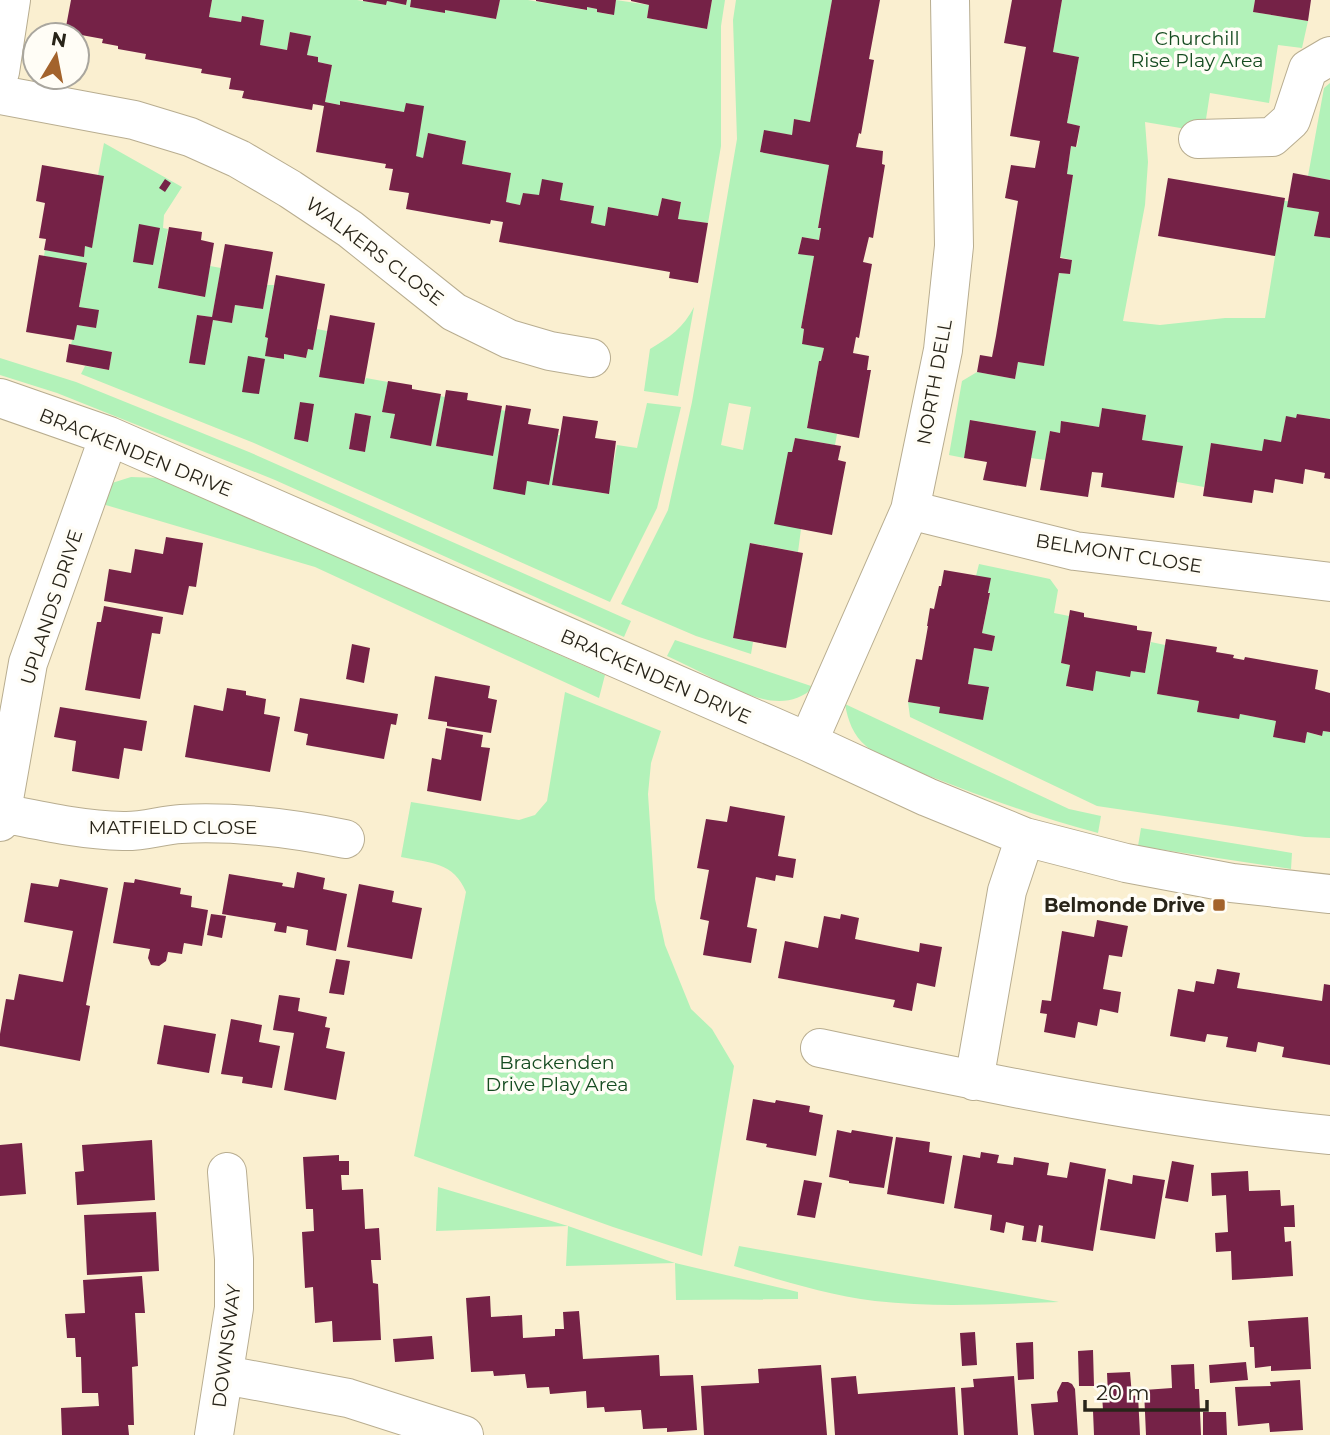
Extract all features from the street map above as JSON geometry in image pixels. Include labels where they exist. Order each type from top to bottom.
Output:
[{"type":"street","points":[[0,72],[11,0]]},
{"type":"street","name":"NORTH DELL","points":[[808,742],[910,510],[943,350],[954,246],[950,0]]},
{"type":"street","points":[[1198,139],[1272,137],[1291,120],[1308,69],[1330,56]]},
{"type":"street","name":"WALKERS CLOSE","points":[[0,95],[134,120],[190,137],[239,159],[290,189],[350,229],[454,312],[509,338],[550,351],[591,358]]},
{"type":"street","name":"BRACKENDEN DRIVE","points":[[0,398],[109,436],[808,742],[927,797],[1025,837],[1126,863],[1232,883],[1330,894]]},
{"type":"street","name":"UPLANDS DRIVE","points":[[1,818],[14,660],[109,436]]},
{"type":"street","name":"BELMONT CLOSE","points":[[910,510],[1075,551],[1330,582]]},
{"type":"street","name":"MATFIELD CLOSE","points":[[1,818],[127,832],[179,824],[240,824],[298,830],[345,839]]},
{"type":"street","points":[[974,1081],[1007,891],[1025,837]]},
{"type":"street","points":[[820,1048],[974,1081],[1132,1110],[1330,1135]]},
{"type":"street","name":"DOWNSWAY","points":[[214,1435],[234,1308],[234,1259],[227,1172]]},
{"type":"street","points":[[225,1375],[348,1398],[464,1435]]},
{"type":"green space","points":[[212,0],[357,0],[406,5],[407,0],[411,0],[410,7],[496,19],[500,0],[528,0],[586,10],[587,7],[613,15],[616,0],[649,5],[647,18],[707,29],[712,0],[725,0],[721,26],[721,146],[708,223],[678,219],[681,202],[662,198],[658,216],[608,207],[605,226],[591,223],[594,206],[523,193],[520,205],[506,202],[511,173],[462,164],[466,141],[428,134],[423,158],[416,156],[404,112],[341,101],[340,105],[325,102],[332,65],[318,62],[318,57],[307,55],[310,36],[290,32],[287,50],[260,45],[264,20],[242,16],[241,22],[209,17]]},
{"type":"green space","points":[[736,0],[832,0],[810,122],[794,119],[792,135],[764,131],[760,152],[829,165],[818,227],[821,228],[819,240],[802,237],[798,253],[814,256],[801,328],[804,329],[802,343],[824,348],[819,361],[807,427],[837,434],[835,445],[795,438],[792,452],[788,452],[801,529],[798,552],[751,543],[733,638],[753,642],[751,654],[696,636],[621,604],[668,510],[692,402],[737,139],[733,20]],"holes":[[[729,403],[751,407],[743,450],[721,445]]]},
{"type":"green space","name":"Churchill Rise Play Area","points":[[1062,0],[1255,0],[1253,12],[1308,21],[1302,48],[1278,45],[1269,103],[1210,93],[1204,132],[1145,122],[1148,162],[1145,205],[1123,321],[1160,325],[1225,318],[1265,318],[1284,201],[1288,201],[1288,207],[1319,212],[1314,235],[1330,238],[1330,419],[1298,414],[1296,418],[1286,417],[1281,442],[1262,451],[1211,443],[1204,487],[1177,482],[1182,446],[1142,440],[1146,415],[1102,408],[1099,427],[1062,421],[1060,433],[1050,431],[1045,460],[1031,458],[1035,431],[971,420],[964,458],[949,455],[962,381],[977,372],[1015,379],[1018,362],[1044,366],[1059,273],[1070,274],[1072,260],[1060,257],[1073,176],[1067,174],[1071,146],[1077,147],[1080,126],[1067,123],[1079,57],[1053,52]]},
{"type":"green space","points":[[1330,83],[1330,180],[1308,176],[1324,88]]},
{"type":"green space","points":[[104,143],[182,187],[164,215],[163,228],[168,229],[158,288],[204,297],[210,266],[221,268],[212,317],[197,315],[189,363],[205,365],[213,320],[232,323],[235,305],[263,309],[267,285],[274,285],[265,337],[268,338],[266,356],[283,359],[284,354],[306,358],[308,349],[313,349],[317,329],[327,331],[319,376],[364,384],[366,378],[388,382],[382,411],[395,414],[391,438],[431,446],[440,396],[445,397],[436,446],[493,456],[501,410],[506,411],[493,489],[524,494],[527,481],[549,485],[558,435],[561,435],[553,485],[608,494],[617,445],[637,448],[647,403],[681,407],[657,508],[610,602],[254,443],[81,374],[85,366],[109,370],[112,352],[71,345],[77,325],[96,328],[79,307],[87,264],[44,256],[45,250],[83,256],[85,246],[92,247],[104,176],[98,175]],"holes":[[[300,402],[314,405],[307,442],[294,439]],[[355,413],[371,416],[365,452],[349,449]]]},
{"type":"green space","points":[[694,307],[678,396],[644,391],[650,349],[675,331]]},
{"type":"green space","points":[[0,358],[76,382],[249,452],[631,621],[624,637],[275,480],[57,393],[0,375]]},
{"type":"green space","points":[[131,477],[159,478],[605,675],[599,698],[315,567],[99,503],[112,483]]},
{"type":"green space","points":[[979,564],[1050,579],[1058,590],[1054,613],[1069,616],[1061,663],[1070,665],[1067,687],[1092,691],[1096,671],[1145,673],[1151,642],[1165,645],[1157,694],[1199,701],[1198,712],[1238,719],[1240,714],[1276,721],[1273,737],[1305,743],[1307,732],[1321,736],[1323,731],[1330,732],[1330,838],[1305,837],[1097,806],[910,717],[908,702],[940,707],[940,713],[983,720],[989,688],[968,684],[974,648],[992,651],[995,636],[982,633],[990,594],[976,576]]},
{"type":"green space","points":[[675,640],[814,687],[802,696],[790,700],[777,701],[750,695],[667,656]]},
{"type":"green space","name":"Brackenden Drive Play Area","points":[[565,692],[661,731],[651,763],[648,794],[655,899],[665,945],[691,1009],[712,1029],[734,1066],[702,1256],[414,1156],[466,892],[461,882],[448,869],[401,857],[411,802],[519,820],[535,815],[547,801]]},
{"type":"green space","points":[[845,704],[1069,809],[1101,816],[1098,833],[992,800],[872,751],[854,732]]},
{"type":"green space","points":[[1141,828],[1292,853],[1291,869],[1138,846]]},
{"type":"green space","points":[[438,1187],[568,1226],[436,1231]]},
{"type":"green space","points":[[568,1226],[675,1263],[566,1266]]},
{"type":"green space","points":[[739,1246],[1059,1302],[944,1305],[875,1301],[839,1295],[734,1266]]},
{"type":"green space","points":[[675,1263],[798,1292],[798,1299],[676,1300]]},
{"type":"building","points":[[71,0],[212,0],[209,17],[241,22],[242,16],[264,20],[260,45],[287,50],[290,32],[311,36],[307,55],[318,57],[318,62],[332,65],[325,102],[340,105],[340,101],[404,112],[406,103],[424,106],[416,156],[423,158],[428,133],[466,141],[462,164],[511,173],[506,202],[520,205],[523,193],[539,195],[542,179],[563,183],[560,200],[594,206],[591,223],[605,226],[608,207],[658,216],[662,198],[681,202],[678,219],[708,223],[698,283],[669,278],[670,272],[499,242],[503,222],[491,220],[490,224],[406,209],[409,193],[389,190],[393,169],[385,168],[386,164],[316,152],[324,106],[313,104],[312,110],[242,98],[244,91],[229,89],[231,78],[201,73],[202,69],[145,59],[146,54],[118,49],[118,46],[102,43],[103,39],[91,37],[91,21],[67,21]]},
{"type":"building","points":[[363,0],[407,0],[406,5],[387,1],[386,5]]},
{"type":"building","points":[[411,0],[500,0],[496,19],[410,7]]},
{"type":"building","points":[[536,0],[616,0],[614,15],[587,7],[587,10]]},
{"type":"building","points":[[631,0],[712,0],[707,29],[647,18],[649,5]]},
{"type":"building","points":[[832,0],[880,0],[869,59],[874,60],[861,134],[859,133],[856,147],[883,151],[882,164],[885,165],[873,238],[869,237],[863,262],[872,264],[859,338],[856,337],[853,353],[869,356],[867,370],[871,370],[859,438],[807,428],[819,361],[824,348],[802,344],[804,329],[801,328],[814,256],[798,254],[802,237],[819,240],[821,228],[818,228],[829,165],[760,152],[764,130],[792,135],[794,119],[810,122]]},
{"type":"building","points":[[1012,0],[1062,0],[1053,52],[1079,57],[1067,123],[1080,126],[1076,147],[1071,146],[1067,174],[1073,175],[1060,258],[1072,260],[1070,274],[1059,273],[1044,366],[1018,362],[1015,379],[977,372],[980,355],[992,357],[996,336],[1018,201],[1005,198],[1011,165],[1035,168],[1040,141],[1010,136],[1026,47],[1004,43]]},
{"type":"building","points":[[1255,0],[1311,0],[1308,21],[1253,12]]},
{"type":"building","points":[[42,165],[104,176],[92,248],[85,246],[84,257],[44,250],[46,239],[39,238],[45,203],[36,201]]},
{"type":"building","points":[[1293,173],[1330,180],[1330,238],[1314,236],[1319,212],[1287,207]]},
{"type":"building","points":[[1168,178],[1285,198],[1275,256],[1158,236]]},
{"type":"building","points":[[165,179],[171,183],[165,192],[159,188]]},
{"type":"building","points":[[139,224],[160,228],[153,265],[133,262]]},
{"type":"building","points":[[169,227],[202,232],[201,240],[214,243],[205,297],[158,288]]},
{"type":"building","points":[[225,244],[273,252],[263,309],[235,305],[232,323],[213,320],[205,365],[189,363],[197,315],[212,317]]},
{"type":"building","points":[[39,255],[87,263],[79,307],[99,310],[96,328],[77,325],[74,340],[26,332]]},
{"type":"building","points":[[276,275],[325,284],[313,350],[308,349],[306,358],[284,354],[284,359],[265,356],[268,338],[265,337]]},
{"type":"building","points":[[330,315],[375,323],[364,384],[319,377]]},
{"type":"building","points":[[69,344],[112,352],[109,370],[66,362]]},
{"type":"building","points":[[248,356],[265,359],[259,394],[242,392]]},
{"type":"building","points":[[388,381],[441,394],[431,446],[390,438],[395,414],[382,412]]},
{"type":"building","points":[[446,390],[468,393],[467,400],[502,406],[493,456],[436,446]]},
{"type":"building","points":[[300,402],[314,404],[308,442],[294,439]]},
{"type":"building","points":[[506,405],[531,409],[528,424],[559,429],[549,485],[527,481],[525,495],[493,489]]},
{"type":"building","points":[[1102,408],[1146,415],[1142,440],[1183,446],[1174,498],[1101,487],[1103,473],[1092,472],[1088,497],[1040,490],[1050,431],[1060,433],[1061,421],[1099,427]]},
{"type":"building","points":[[355,413],[371,416],[365,452],[349,449]]},
{"type":"building","points":[[1297,414],[1330,419],[1330,479],[1324,478],[1325,473],[1305,469],[1303,484],[1275,479],[1273,493],[1254,490],[1252,503],[1203,496],[1211,443],[1262,451],[1264,439],[1281,442],[1286,416],[1296,418]]},
{"type":"building","points":[[563,416],[598,421],[595,438],[616,441],[609,494],[552,485]]},
{"type":"building","points":[[970,420],[1036,431],[1026,487],[983,480],[987,462],[964,458]]},
{"type":"building","points":[[795,438],[841,446],[838,460],[846,462],[832,535],[774,524],[788,452],[792,452]]},
{"type":"building","points":[[166,537],[203,543],[196,587],[189,586],[183,615],[104,601],[109,569],[131,573],[135,549],[163,554]]},
{"type":"building","points":[[750,543],[803,553],[786,648],[733,638]]},
{"type":"building","points":[[944,570],[991,578],[982,633],[995,636],[992,651],[974,648],[968,684],[989,687],[983,720],[939,713],[940,707],[908,702],[916,659],[922,660],[930,608],[934,609]]},
{"type":"building","points":[[104,606],[163,617],[160,634],[152,633],[140,699],[85,690],[97,622],[101,622]]},
{"type":"building","points":[[1070,610],[1084,613],[1084,617],[1137,626],[1137,630],[1152,632],[1145,673],[1131,671],[1130,677],[1096,671],[1093,691],[1066,686],[1070,665],[1061,663]]},
{"type":"building","points":[[1166,639],[1217,647],[1216,652],[1234,655],[1233,658],[1244,660],[1245,657],[1318,670],[1315,689],[1330,693],[1330,732],[1323,731],[1322,736],[1307,732],[1305,743],[1273,737],[1276,721],[1240,714],[1239,719],[1197,712],[1199,701],[1157,694]]},
{"type":"building","points":[[352,644],[370,648],[364,683],[346,679]]},
{"type":"building","points":[[435,676],[490,686],[488,698],[497,700],[491,733],[447,726],[447,722],[428,719]]},
{"type":"building","points":[[227,688],[246,691],[246,695],[266,699],[264,714],[280,717],[270,772],[185,757],[194,705],[223,711]]},
{"type":"building","points":[[300,698],[398,714],[396,725],[391,724],[384,759],[306,745],[308,734],[294,731]]},
{"type":"building","points":[[60,707],[147,721],[142,751],[124,748],[119,779],[72,771],[76,741],[54,737]]},
{"type":"building","points":[[446,728],[483,735],[481,747],[490,748],[481,801],[427,791],[432,758],[441,760]]},
{"type":"building","points":[[730,806],[785,816],[778,856],[796,859],[793,878],[776,875],[775,881],[756,877],[747,927],[757,929],[751,963],[703,955],[709,921],[700,919],[709,870],[697,868],[706,819],[727,822]]},
{"type":"building","points":[[297,872],[325,878],[323,889],[347,894],[336,951],[306,945],[308,930],[287,926],[286,933],[274,931],[276,923],[222,914],[229,874],[283,883],[282,886],[294,888]]},
{"type":"building","points":[[60,879],[108,888],[86,1005],[90,1006],[80,1061],[0,1046],[6,999],[14,1000],[19,974],[63,982],[73,931],[24,922],[31,883],[58,887]]},
{"type":"building","points":[[135,879],[181,888],[180,894],[192,896],[191,907],[208,910],[202,946],[184,943],[182,954],[168,952],[166,961],[159,966],[151,965],[148,958],[150,949],[113,943],[124,882],[134,883]]},
{"type":"building","points":[[359,884],[394,891],[392,902],[422,908],[412,959],[347,947]]},
{"type":"building","points":[[211,914],[226,916],[222,938],[207,935]]},
{"type":"building","points":[[841,914],[859,918],[855,939],[919,952],[920,943],[942,947],[935,987],[917,983],[912,1011],[893,1007],[895,1000],[778,978],[785,941],[818,948],[824,916],[840,919]]},
{"type":"building","points":[[1097,920],[1128,926],[1122,957],[1109,955],[1103,989],[1121,992],[1118,1013],[1100,1009],[1097,1026],[1078,1022],[1075,1038],[1044,1032],[1047,1014],[1040,1013],[1042,1000],[1051,1001],[1062,931],[1094,937]]},
{"type":"building","points":[[336,959],[350,961],[344,995],[329,993]]},
{"type":"building","points":[[1217,969],[1240,973],[1237,988],[1322,1001],[1324,984],[1330,985],[1330,1065],[1282,1057],[1284,1047],[1258,1042],[1256,1052],[1226,1047],[1228,1037],[1207,1034],[1205,1042],[1170,1036],[1178,989],[1194,992],[1196,981],[1214,984]]},
{"type":"building","points":[[279,995],[300,998],[298,1011],[327,1017],[325,1027],[330,1028],[326,1048],[345,1052],[336,1100],[284,1090],[294,1033],[273,1030]]},
{"type":"building","points":[[231,1019],[262,1025],[259,1042],[280,1046],[272,1088],[242,1083],[243,1077],[221,1074]]},
{"type":"building","points":[[164,1025],[216,1034],[209,1073],[157,1064]]},
{"type":"building","points":[[753,1099],[810,1106],[809,1112],[823,1115],[816,1156],[766,1147],[767,1144],[746,1140]]},
{"type":"building","points":[[837,1130],[893,1137],[884,1188],[829,1177]]},
{"type":"building","points":[[896,1137],[930,1142],[929,1152],[952,1156],[944,1204],[887,1194]]},
{"type":"building","points":[[152,1140],[155,1200],[77,1205],[75,1172],[84,1171],[82,1145]]},
{"type":"building","points":[[22,1143],[26,1194],[0,1196],[0,1145]]},
{"type":"building","points":[[981,1152],[999,1155],[997,1163],[1013,1165],[1014,1157],[1049,1163],[1047,1175],[1067,1178],[1070,1162],[1106,1169],[1093,1251],[1041,1242],[1043,1226],[1039,1225],[1036,1242],[1022,1240],[1024,1226],[1006,1222],[1004,1233],[990,1230],[992,1215],[954,1208],[963,1155],[980,1158]]},
{"type":"building","points":[[339,1155],[339,1161],[349,1161],[349,1175],[341,1175],[342,1190],[363,1189],[365,1229],[379,1228],[381,1260],[371,1260],[373,1283],[378,1284],[381,1340],[333,1342],[332,1321],[315,1323],[313,1287],[305,1288],[302,1232],[314,1231],[313,1209],[306,1209],[303,1157]]},
{"type":"building","points":[[1172,1161],[1194,1165],[1188,1202],[1165,1198]]},
{"type":"building","points":[[1248,1171],[1249,1191],[1280,1190],[1281,1206],[1294,1205],[1295,1227],[1284,1227],[1285,1242],[1291,1241],[1293,1276],[1232,1280],[1231,1251],[1216,1252],[1215,1233],[1228,1232],[1226,1195],[1212,1196],[1211,1173]]},
{"type":"building","points":[[1133,1175],[1165,1180],[1155,1239],[1100,1230],[1108,1179],[1132,1184]]},
{"type":"building","points":[[804,1180],[822,1183],[815,1218],[797,1215]]},
{"type":"building","points":[[156,1212],[159,1271],[87,1275],[84,1215]]},
{"type":"building","points":[[142,1276],[145,1313],[135,1313],[138,1366],[132,1367],[134,1425],[128,1425],[129,1435],[62,1435],[61,1408],[99,1406],[98,1393],[82,1393],[81,1357],[76,1357],[75,1338],[67,1338],[65,1314],[85,1313],[83,1280]]},
{"type":"building","points":[[490,1296],[491,1317],[522,1315],[523,1338],[555,1336],[555,1329],[564,1329],[563,1312],[579,1311],[583,1359],[659,1355],[660,1376],[693,1375],[697,1430],[667,1432],[667,1428],[643,1429],[641,1410],[605,1412],[604,1407],[587,1408],[586,1391],[550,1394],[549,1387],[527,1388],[525,1374],[494,1376],[493,1371],[471,1372],[466,1298]]},
{"type":"building","points":[[1308,1317],[1311,1369],[1271,1371],[1271,1366],[1255,1368],[1254,1347],[1250,1347],[1248,1321]]},
{"type":"building","points":[[975,1332],[977,1365],[962,1366],[960,1333]]},
{"type":"building","points":[[432,1336],[434,1359],[395,1362],[393,1339]]},
{"type":"building","points":[[1033,1342],[1034,1379],[1018,1380],[1016,1343]]},
{"type":"building","points":[[1093,1350],[1094,1386],[1079,1386],[1078,1351]]},
{"type":"building","points":[[1246,1362],[1248,1380],[1210,1383],[1209,1365]]},
{"type":"building","points":[[1194,1364],[1195,1389],[1199,1389],[1201,1435],[1146,1435],[1144,1390],[1172,1388],[1171,1365]]},
{"type":"building","points":[[821,1365],[827,1435],[704,1435],[701,1386],[759,1383],[758,1369]]},
{"type":"building","points":[[1130,1372],[1132,1396],[1138,1395],[1140,1435],[1094,1435],[1093,1411],[1103,1410],[1102,1395],[1108,1395],[1107,1373]]},
{"type":"building","points":[[856,1376],[858,1394],[955,1387],[958,1435],[835,1435],[831,1378]]},
{"type":"building","points":[[1014,1376],[1018,1435],[964,1435],[961,1388],[974,1387],[973,1379]]},
{"type":"building","points":[[1300,1380],[1303,1430],[1270,1432],[1269,1423],[1238,1426],[1235,1387],[1271,1386],[1270,1382]]},
{"type":"building","points":[[1062,1382],[1072,1384],[1075,1389],[1078,1435],[1034,1435],[1031,1404],[1058,1402],[1057,1392]]},
{"type":"building","points":[[1203,1412],[1226,1412],[1227,1435],[1203,1435]]},
{"type":"place","name":"Belmonde Drive","points":[[1219,905]]}]
